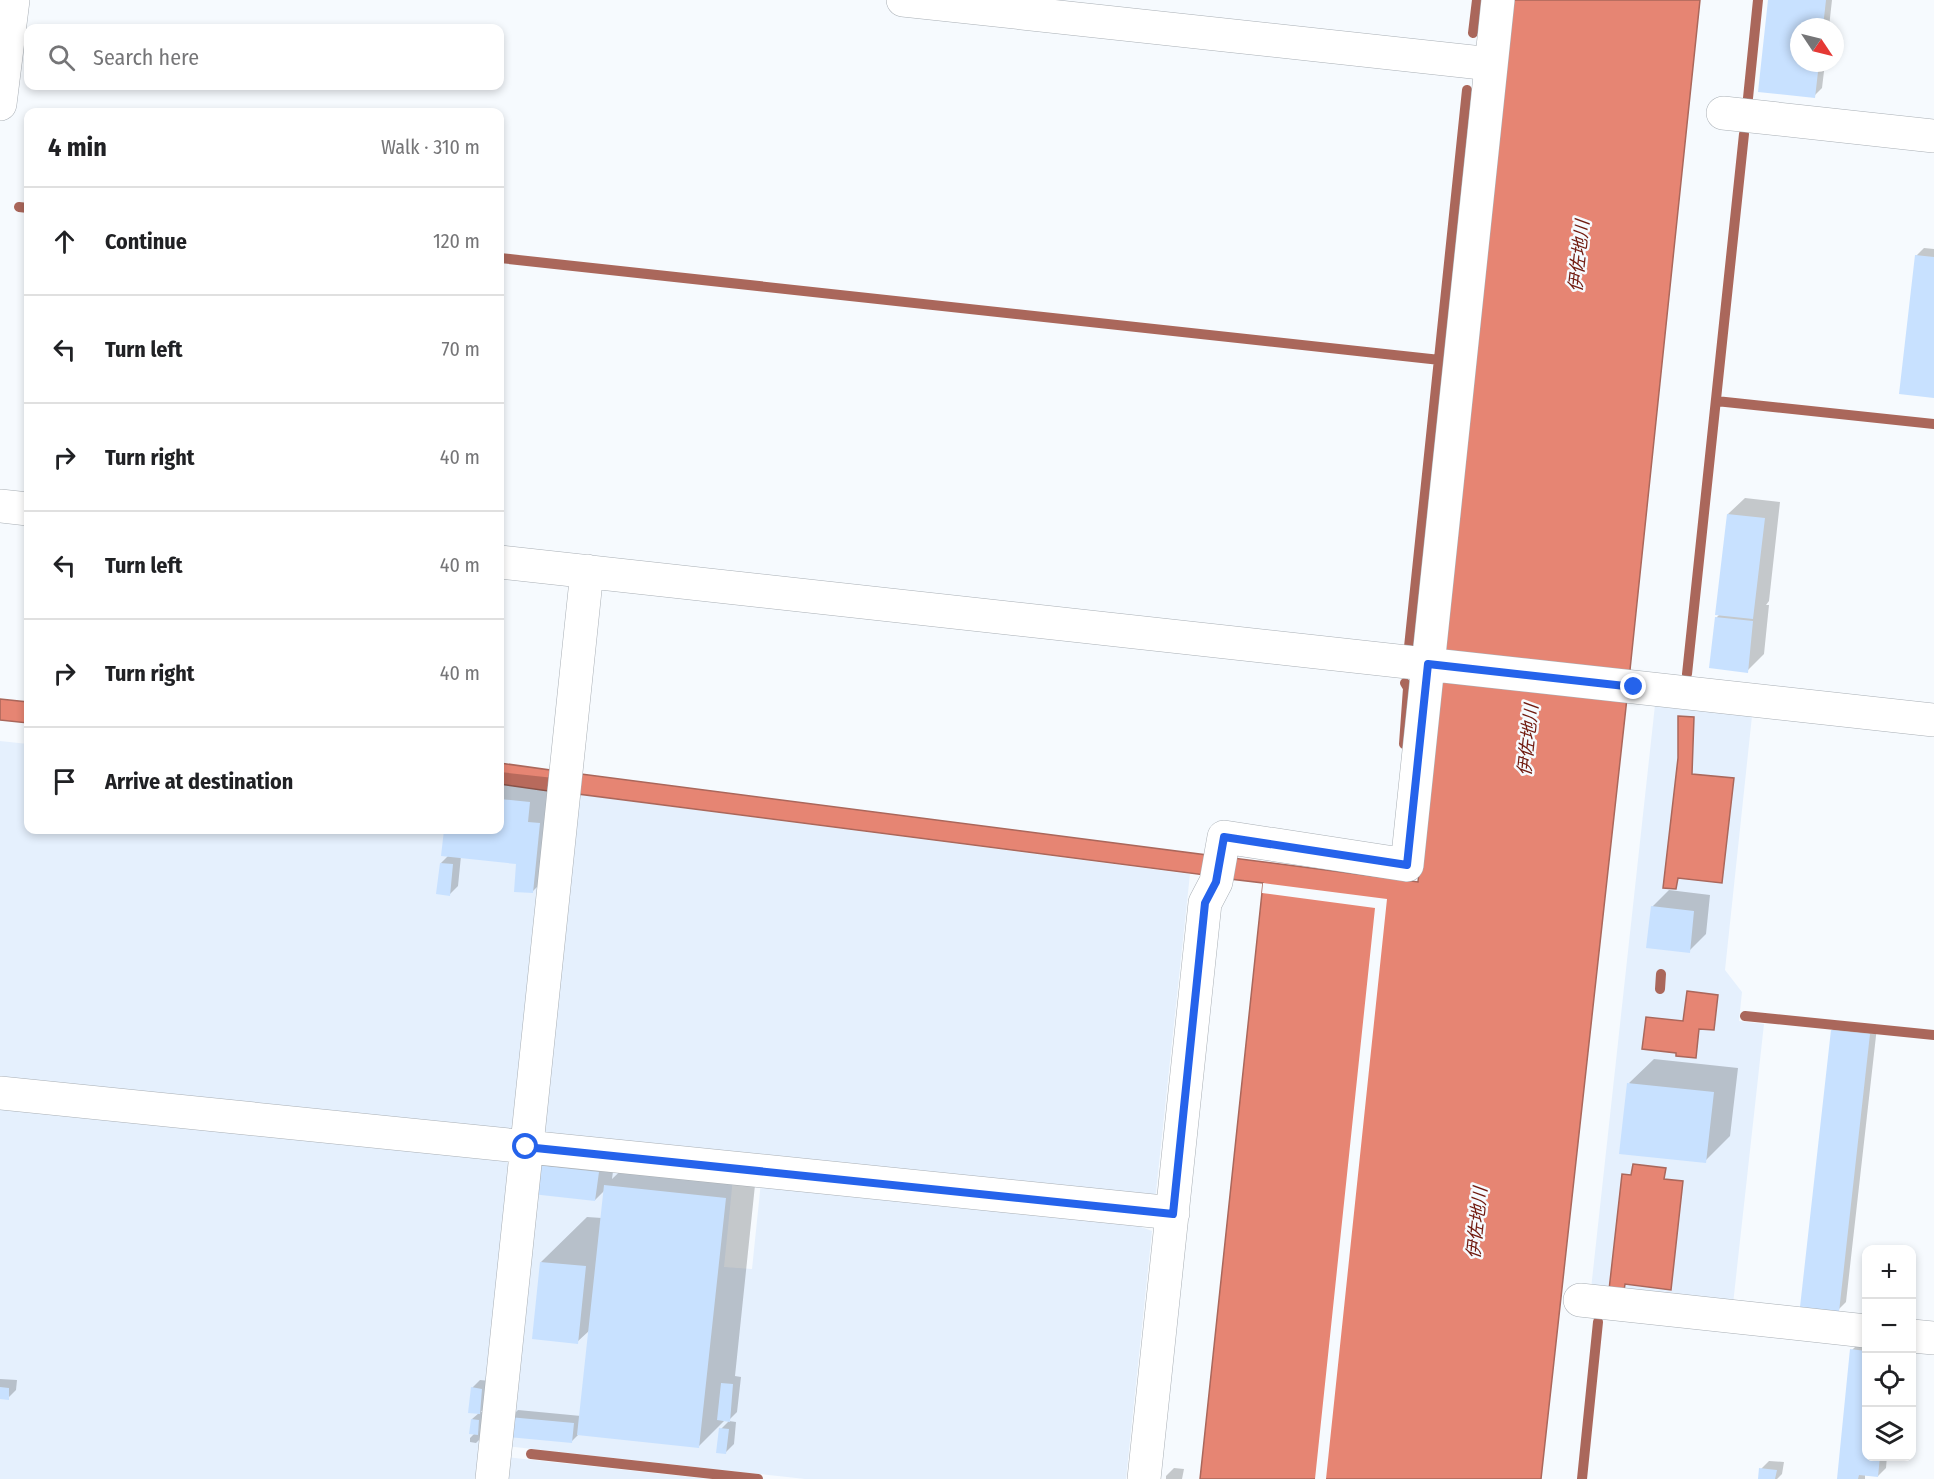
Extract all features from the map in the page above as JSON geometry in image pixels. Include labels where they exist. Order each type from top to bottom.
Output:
[{"type":"street","points":[[0,104],[13,0]]},
{"type":"street","points":[[903,0],[1491,63]]},
{"type":"street","points":[[1144,1479],[1205,903],[1216,882],[1224,837],[1407,865],[1433,665],[1498,0]]},
{"type":"street","points":[[1723,113],[1934,136]]},
{"type":"street","points":[[0,506],[24,509]]},
{"type":"street","points":[[504,562],[1934,720]]},
{"type":"street","points":[[492,1479],[587,571]]},
{"type":"street","points":[[0,1093],[1173,1214]]},
{"type":"street","points":[[1580,1300],[1862,1331]]},
{"type":"street","points":[[1916,1336],[1934,1338]]},
{"type":"shaded area","points":[[1655,705],[1752,716],[1725,970],[1742,992],[1739,1021],[1764,1024],[1733,1304],[1591,1289]]},
{"type":"shaded area","points":[[0,741],[24,744],[24,834],[504,834],[504,785],[553,791],[518,1130],[0,1077]]},
{"type":"shaded area","points":[[574,794],[1190,874],[1155,1201],[546,1138],[538,1130]]},
{"type":"shaded area","points":[[0,1109],[515,1161],[482,1479],[0,1479]]},
{"type":"shaded area","points":[[536,1159],[733,1178],[724,1267],[752,1269],[761,1182],[1117,1218],[1152,1231],[1126,1479],[805,1479],[506,1446]]},
{"type":"shaded area","points":[[505,1457],[709,1479],[502,1479]]},
{"type":"water","name":"伊佐地川","points":[[1511,0],[1700,0],[1628,689],[1541,1479],[1200,1479],[1263,883],[1230,879],[1233,858],[1418,882]]},
{"type":"water","points":[[0,699],[24,702],[24,723],[0,720]]},
{"type":"water","points":[[1678,716],[1694,717],[1692,774],[1734,778],[1722,883],[1678,878],[1676,889],[1663,888],[1678,758]]},
{"type":"water","points":[[504,764],[550,770],[548,791],[504,785]]},
{"type":"water","points":[[581,774],[1207,855],[1205,875],[578,794]]},
{"type":"water","points":[[1687,991],[1718,995],[1714,1030],[1699,1029],[1696,1058],[1642,1049],[1646,1017],[1683,1021]]},
{"type":"water","points":[[1633,1164],[1666,1168],[1664,1179],[1683,1181],[1671,1290],[1625,1284],[1624,1291],[1609,1290],[1622,1174],[1631,1175]]},
{"type":"pier","points":[[1263,883],[1387,899],[1326,1479],[1315,1479],[1375,908],[1262,893]]},
{"type":"building","points":[[1768,0],[1826,0],[1824,18],[1790,18],[1790,72],[1818,72],[1815,98],[1758,92]]},
{"type":"building","points":[[1915,255],[1934,257],[1934,398],[1899,394]]},
{"type":"building","points":[[1727,514],[1765,518],[1753,619],[1715,615]]},
{"type":"building","points":[[1715,617],[1753,621],[1748,673],[1709,668]]},
{"type":"building","points":[[504,799],[530,802],[528,822],[540,823],[533,893],[514,892],[516,864],[441,856],[444,834],[504,834]]},
{"type":"building","points":[[440,863],[453,864],[450,896],[436,894]]},
{"type":"building","points":[[1651,906],[1694,911],[1690,953],[1646,948]]},
{"type":"building","points":[[1831,1030],[1870,1034],[1839,1312],[1800,1307]]},
{"type":"building","points":[[1627,1083],[1714,1092],[1706,1163],[1619,1154]]},
{"type":"building","points":[[535,1165],[599,1172],[595,1201],[532,1194]]},
{"type":"building","points":[[604,1185],[726,1198],[699,1448],[577,1435]]},
{"type":"building","points":[[540,1262],[586,1266],[578,1344],[532,1339]]},
{"type":"building","points":[[1850,1349],[1862,1350],[1862,1461],[1880,1461],[1878,1477],[1859,1475],[1858,1479],[1837,1479]]},
{"type":"building","points":[[721,1383],[733,1384],[730,1422],[717,1420]]},
{"type":"building","points":[[0,1387],[9,1388],[9,1400],[0,1399]]},
{"type":"building","points":[[471,1387],[482,1389],[480,1414],[468,1413]]},
{"type":"building","points":[[509,1417],[574,1423],[572,1443],[507,1437]]},
{"type":"building","points":[[471,1419],[479,1420],[478,1435],[469,1434]]},
{"type":"building","points":[[719,1428],[729,1429],[726,1454],[716,1453]]},
{"type":"building","points":[[1759,1468],[1777,1470],[1775,1479],[1758,1479]]},
{"type":"waterway","points":[[1473,33],[1477,0]]},
{"type":"waterway","points":[[1748,98],[1758,0]]},
{"type":"waterway","points":[[1409,647],[1467,90]]},
{"type":"waterway","points":[[1687,674],[1744,134]]},
{"type":"waterway","points":[[19,207],[24,208]]},
{"type":"waterway","points":[[504,258],[1440,360]]},
{"type":"waterway","points":[[1716,401],[1934,424]]},
{"type":"waterway","points":[[1404,744],[1408,688],[1405,683]]},
{"type":"waterway","points":[[1660,989],[1661,974]]},
{"type":"waterway","points":[[1745,1016],[1934,1035]]},
{"type":"waterway","points":[[1582,1479],[1598,1322]]},
{"type":"waterway","points":[[531,1454],[758,1479]]},
{"type":"route","points":[[526,1147],[1173,1214],[1205,903],[1216,882],[1224,837],[1407,865],[1428,664],[1634,687]]}]
